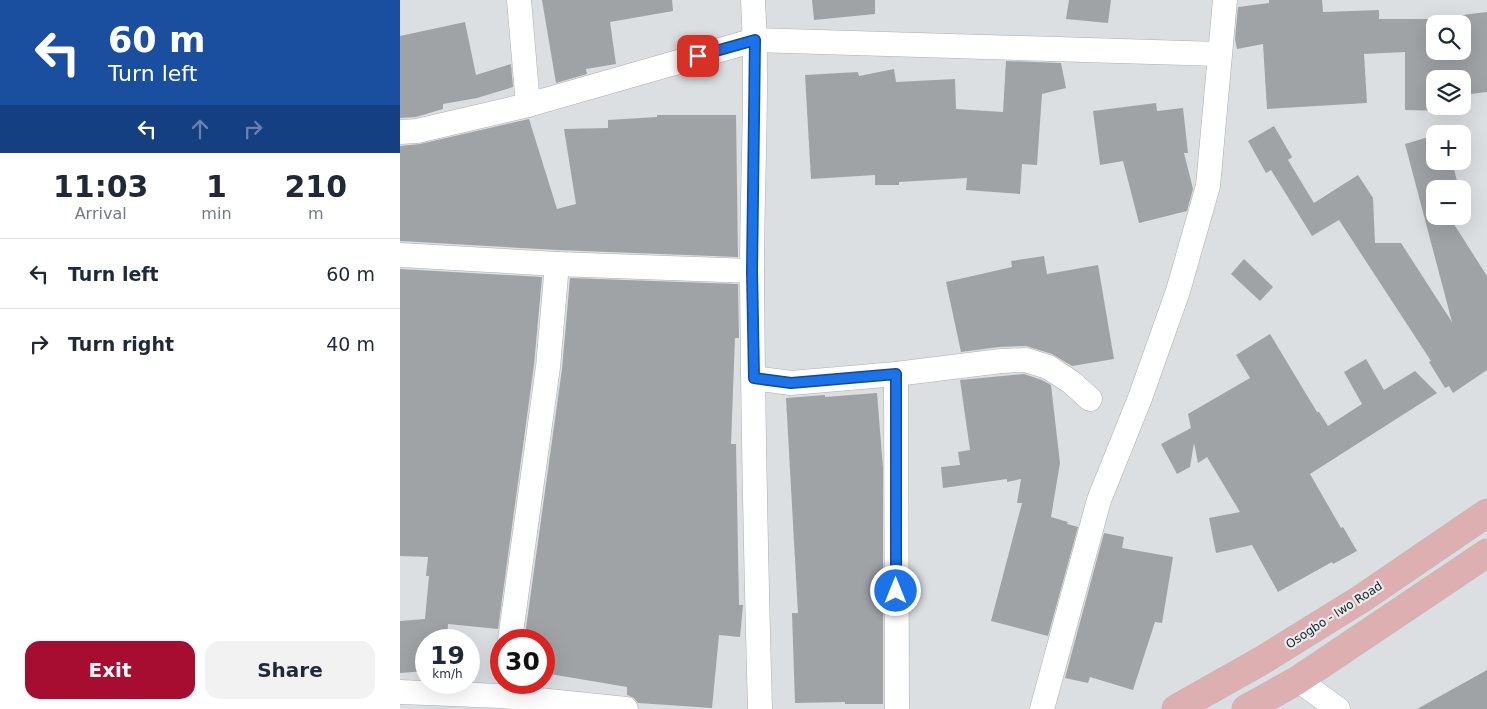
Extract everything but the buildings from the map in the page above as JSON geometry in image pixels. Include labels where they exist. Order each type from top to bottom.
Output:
[{"type":"main road","name":"Osogbo - Iwo Road","points":[[1176,709],[1261,661],[1361,599],[1487,513]]},
{"type":"main road","points":[[1246,709],[1298,680],[1487,553]]},
{"type":"street","points":[[519,0],[528,105]]},
{"type":"street","points":[[753,0],[755,40],[752,271],[760,709]]},
{"type":"street","points":[[1042,709],[1098,500],[1140,398],[1178,291],[1208,186],[1219,54],[1226,0]]},
{"type":"street","points":[[400,132],[417,131],[528,105],[755,40],[1219,54]]},
{"type":"street","points":[[400,255],[557,264],[752,271]]},
{"type":"street","points":[[512,629],[548,368],[557,264]]},
{"type":"street","points":[[754,378],[791,383],[896,374],[1002,360],[1026,360],[1048,367],[1071,382],[1090,399]]},
{"type":"street","points":[[896,374],[896,709]]},
{"type":"street","points":[[1298,680],[1338,709]]},
{"type":"street","points":[[400,692],[490,689]]},
{"type":"street","points":[[533,694],[626,709]]},
{"type":"route","points":[[698,56],[755,40],[752,271],[754,378],[791,383],[896,374],[896,591]]}]
